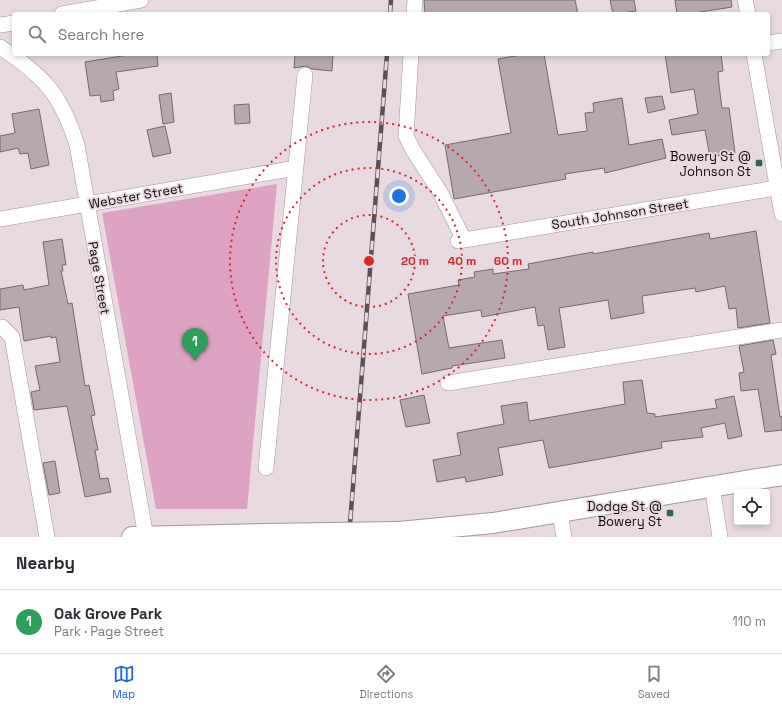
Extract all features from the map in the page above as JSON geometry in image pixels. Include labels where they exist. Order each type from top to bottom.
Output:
[{"type":"main road","points":[[141,537],[399,532],[493,523],[782,475]]},
{"type":"street","points":[[73,12],[141,0]]},
{"type":"street","points":[[414,12],[415,0]]},
{"type":"street","points":[[745,0],[748,12]]},
{"type":"street","points":[[0,25],[12,23]]},
{"type":"street","points":[[770,43],[782,41]]},
{"type":"street","name":"Page Street","points":[[0,47],[12,56]]},
{"type":"street","name":"Page Street","points":[[12,56],[38,75],[54,93],[64,110],[77,145],[141,537]]},
{"type":"street","name":"South Johnson Street","points":[[411,56],[406,136],[413,150],[440,192],[461,241],[780,188]]},
{"type":"street","points":[[754,56],[780,188],[782,214]]},
{"type":"street","points":[[266,468],[305,75]]},
{"type":"street","name":"Webster Street","points":[[0,219],[296,168]]},
{"type":"street","points":[[0,327],[2,327],[12,337],[47,537]]},
{"type":"street","points":[[448,383],[782,330]]},
{"type":"street","points":[[712,486],[720,537]]},
{"type":"street","points":[[560,512],[564,537]]},
{"type":"shaded area","points":[[277,184],[247,509],[156,509],[102,213]]},
{"type":"building","points":[[424,0],[575,0],[578,12],[425,12]]},
{"type":"building","points":[[610,0],[634,0],[636,11],[613,12]]},
{"type":"building","points":[[675,0],[731,0],[732,7],[701,12],[677,12]]},
{"type":"building","points":[[122,56],[157,56],[158,66],[116,72],[119,89],[113,91],[114,100],[101,102],[100,95],[90,96],[85,62]]},
{"type":"building","points":[[295,56],[333,56],[332,71],[312,69],[306,66],[294,68]]},
{"type":"building","points":[[515,56],[544,56],[558,135],[587,131],[585,113],[594,112],[593,103],[622,98],[629,145],[662,139],[666,158],[605,173],[604,168],[565,174],[566,179],[454,199],[445,145],[511,133],[498,59]]},
{"type":"building","points":[[665,56],[721,56],[723,71],[718,72],[722,108],[729,108],[735,153],[710,157],[705,130],[672,135],[669,120],[698,114],[694,89],[671,93]]},
{"type":"building","points":[[171,93],[174,122],[163,124],[159,95]]},
{"type":"building","points":[[662,96],[665,109],[648,113],[645,98]]},
{"type":"building","points":[[249,104],[250,123],[235,124],[234,105]]},
{"type":"building","points":[[39,109],[49,165],[31,169],[28,153],[20,154],[18,148],[0,152],[0,136],[15,133],[12,114]]},
{"type":"building","points":[[165,126],[171,153],[153,157],[147,130]]},
{"type":"building","points":[[756,231],[770,323],[738,328],[736,308],[729,309],[725,286],[696,292],[695,288],[642,296],[644,313],[611,319],[608,300],[559,308],[565,347],[548,350],[544,325],[538,326],[535,307],[482,317],[481,310],[443,316],[449,348],[502,340],[505,358],[452,366],[452,368],[422,374],[408,294],[459,285],[458,280],[475,277],[474,272],[493,269],[493,274],[529,269],[528,264],[593,252],[593,254],[709,233],[710,239]]},
{"type":"building","points":[[62,239],[66,265],[62,265],[63,271],[61,271],[68,304],[72,303],[85,386],[89,385],[95,415],[91,416],[98,450],[95,450],[100,479],[108,478],[111,492],[85,497],[67,406],[34,410],[31,392],[40,390],[35,366],[60,362],[56,337],[51,338],[51,336],[24,341],[19,307],[0,310],[0,289],[23,285],[24,290],[49,285],[43,242]]},
{"type":"building","points":[[773,340],[776,354],[771,355],[780,417],[782,416],[782,430],[765,432],[758,389],[741,391],[739,373],[744,372],[739,346]]},
{"type":"building","points":[[642,380],[647,413],[655,414],[655,417],[717,408],[715,400],[734,396],[742,436],[728,439],[725,423],[701,428],[703,437],[661,442],[662,448],[549,468],[543,440],[498,448],[503,475],[466,482],[465,477],[437,482],[433,460],[461,455],[457,433],[504,424],[501,406],[527,402],[529,421],[625,404],[623,382]]},
{"type":"building","points":[[424,395],[430,423],[406,427],[400,400]]},
{"type":"building","points":[[55,461],[60,493],[49,495],[43,463]]},
{"type":"railway","points":[[390,12],[391,0]]},
{"type":"railway","points":[[349,537],[387,56]]},
{"type":"place","name":"Bowery St @ Johnson St","points":[[759,163]]},
{"type":"place","name":"Oak Grove Park","points":[[195,361]]},
{"type":"place","name":"Dodge St @ Bowery St","points":[[670,513]]}]
